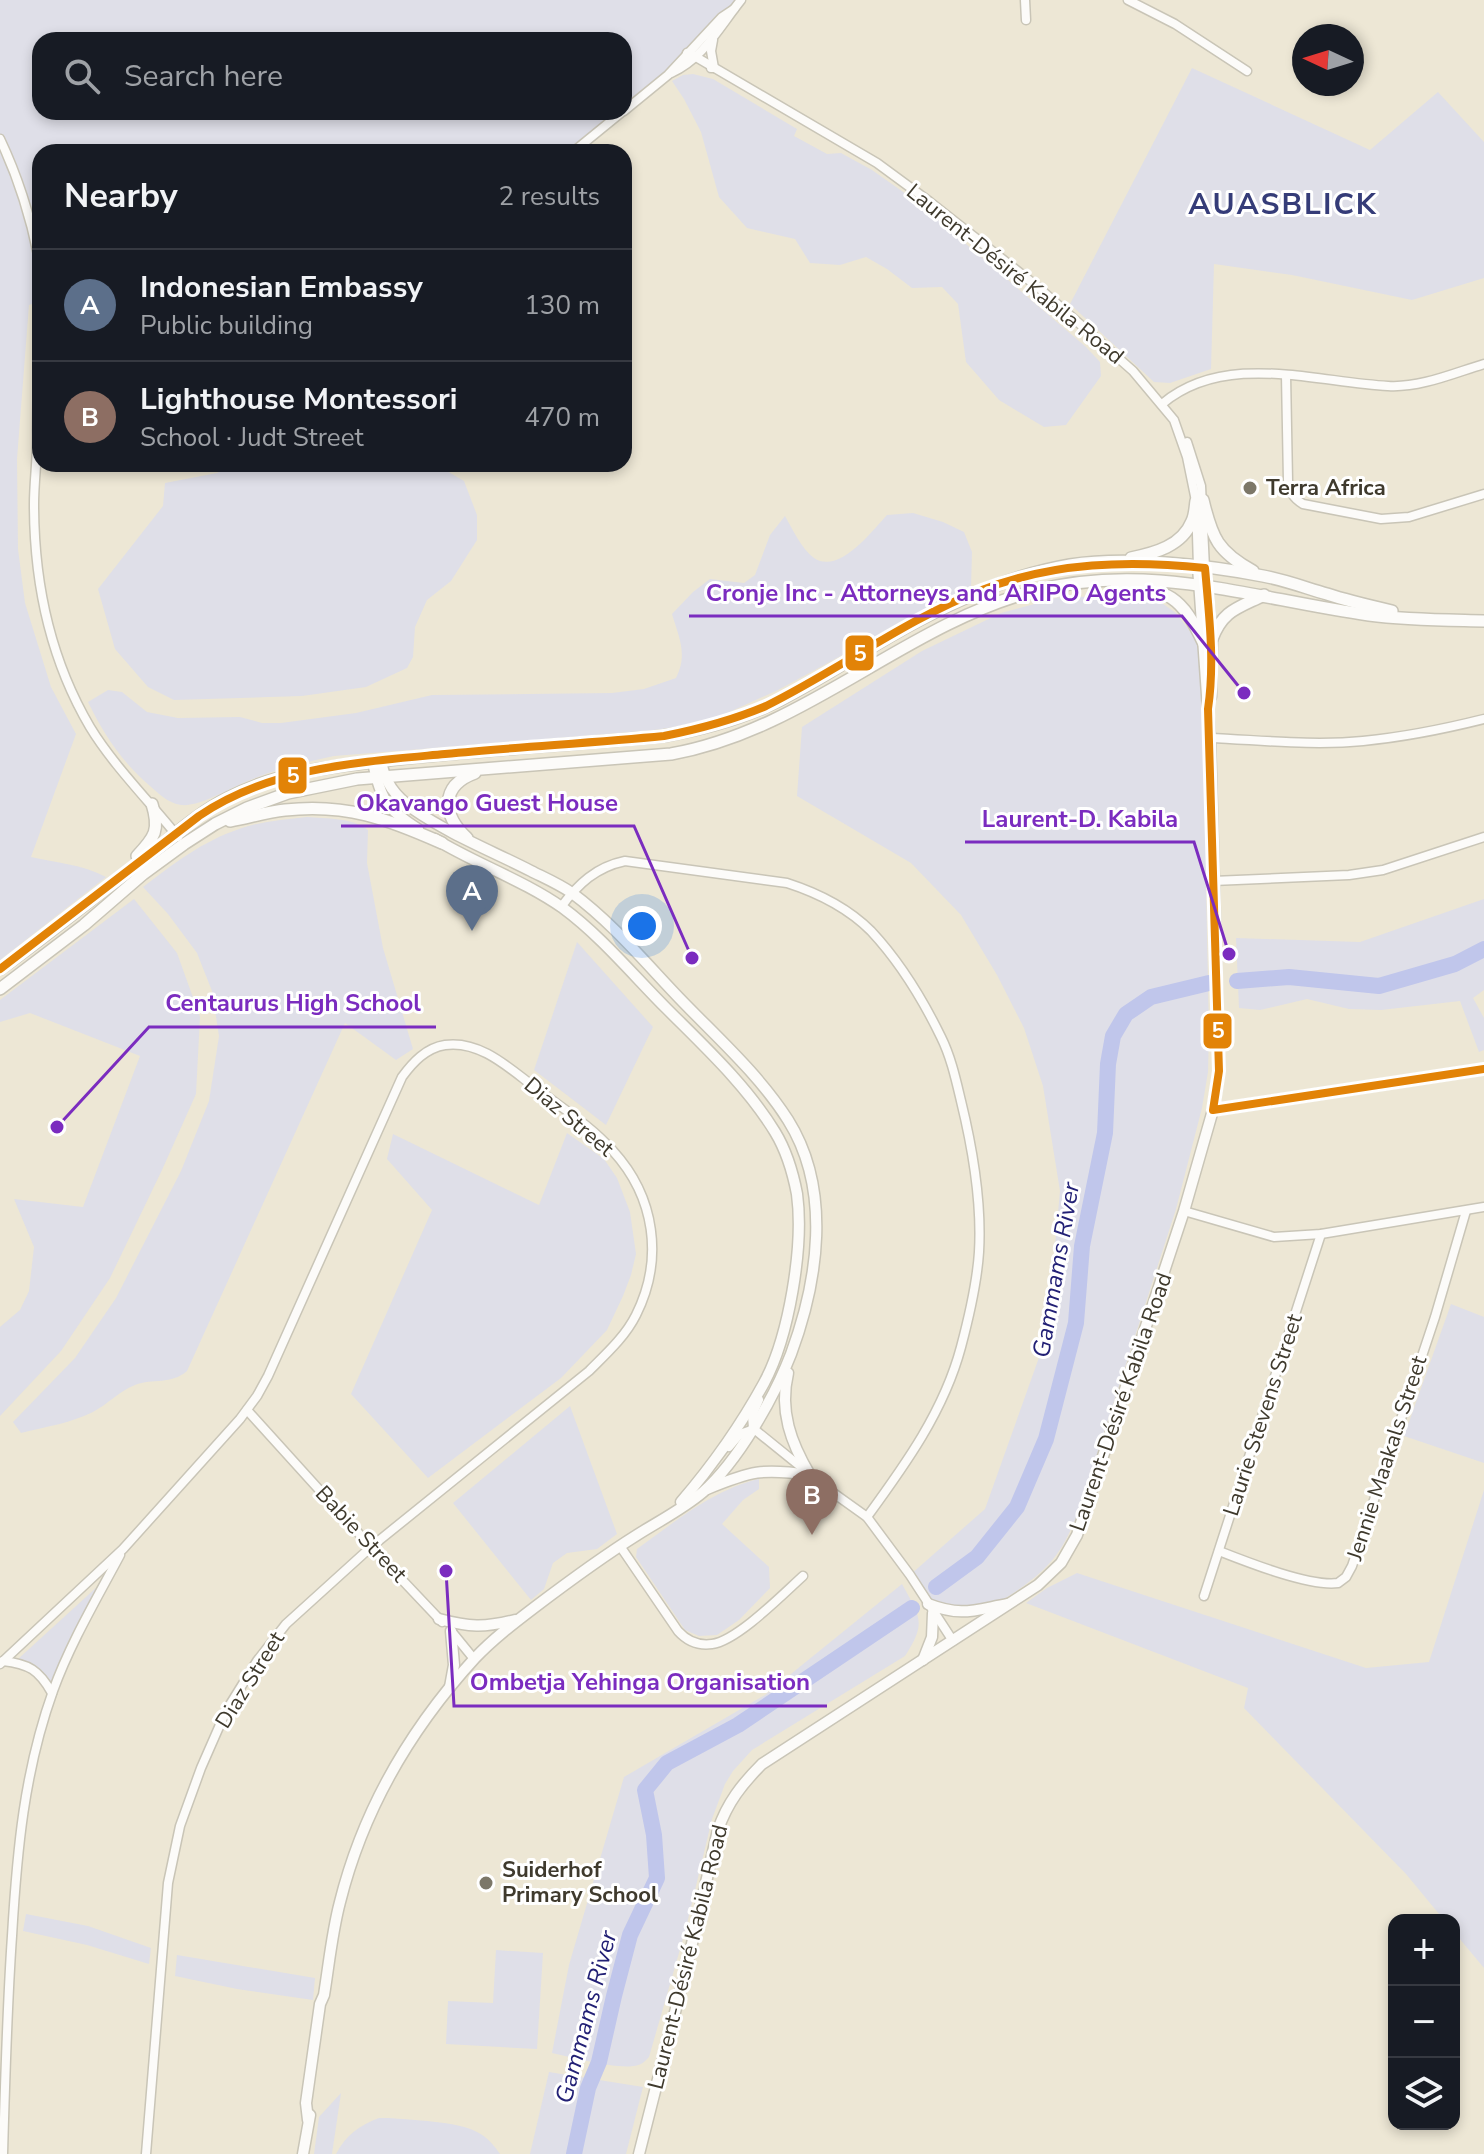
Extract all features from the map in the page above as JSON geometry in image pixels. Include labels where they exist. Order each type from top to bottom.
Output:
[{"type":"main road","points":[[0,969],[187,823],[216,804],[264,782],[303,771],[377,761],[633,739],[700,729],[780,700],[905,627],[988,587],[1042,571],[1147,555],[1175,543],[1192,521],[1200,500]]},
{"type":"main road","points":[[1200,500],[1210,530],[1219,544],[1239,563],[1264,576]]},
{"type":"main road","points":[[1107,562],[1202,567],[1264,576],[1419,618]]},
{"type":"main road","points":[[0,989],[84,925],[143,874],[215,824],[247,808],[288,793],[332,783],[671,754],[714,744],[782,718],[903,649],[992,604],[1066,584],[1087,580],[1141,579],[1202,585],[1371,615],[1484,621]]},
{"type":"main road","points":[[1066,584],[1157,590],[1177,601],[1208,642],[1228,613],[1265,595]]},
{"type":"main road","points":[[467,838],[455,827],[449,813],[449,802],[459,782],[483,770]]},
{"type":"main road","points":[[129,868],[155,833],[152,804]]},
{"type":"main road","points":[[215,824],[282,810],[333,810],[386,819],[442,843]]},
{"type":"street","points":[[632,104],[716,33],[741,0]]},
{"type":"street","points":[[1025,0],[1026,20]]},
{"type":"street","points":[[1128,0],[1175,24],[1247,71]]},
{"type":"street","points":[[683,68],[722,17],[734,9]]},
{"type":"street","points":[[668,75],[696,64],[714,68],[711,45],[716,33]]},
{"type":"street","name":"Laurent-Désiré Kabila Road","points":[[639,2154],[715,1843],[721,1822],[741,1785],[762,1764],[1038,1585],[1061,1563],[1077,1535],[1184,1211],[1213,1110],[1219,1071],[1210,738],[1205,690],[1208,642],[1202,585],[1200,500],[1174,420],[1133,371],[1094,335],[930,202],[877,163],[691,55]]},
{"type":"street","points":[[583,144],[612,120]]},
{"type":"street","points":[[0,139],[14,169],[32,230]]},
{"type":"street","points":[[1162,404],[1204,379],[1234,374],[1286,375],[1388,386],[1409,385],[1484,364]]},
{"type":"street","points":[[1286,375],[1288,481],[1290,492],[1303,504],[1381,519],[1409,517],[1484,494]]},
{"type":"street","points":[[36,472],[36,561],[54,648],[91,729],[112,759],[184,844]]},
{"type":"street","points":[[1210,738],[1361,741],[1442,730],[1484,719]]},
{"type":"street","points":[[377,761],[383,797],[392,809],[408,823],[442,843],[561,907],[603,944],[697,1039],[754,1102],[776,1134],[790,1165],[797,1195],[798,1234],[791,1297],[782,1335],[752,1416],[754,1429],[867,1517],[953,1641]]},
{"type":"street","points":[[380,777],[403,802],[421,815],[572,893],[619,935],[726,1045],[768,1092],[789,1122],[806,1156],[816,1219],[812,1277],[785,1386],[784,1406],[796,1451],[810,1475]]},
{"type":"street","points":[[1213,881],[1349,875],[1383,870],[1484,837]]},
{"type":"street","points":[[561,907],[591,875],[605,866],[625,861],[787,883],[807,889],[850,914],[870,930],[895,960],[942,1039],[955,1075],[971,1143],[979,1205],[979,1254],[960,1350],[936,1411],[897,1476],[867,1517]]},
{"type":"street","name":"Diaz Street","points":[[2,1663],[123,1549],[247,1410],[268,1376],[402,1077],[415,1059],[444,1045],[476,1048],[496,1058],[577,1119],[613,1151],[635,1180],[645,1206],[651,1236],[653,1262],[635,1317],[617,1343],[589,1371],[371,1547],[286,1624],[257,1661],[226,1711],[180,1826],[168,1883],[146,2154]]},
{"type":"street","points":[[1213,1110],[1484,1069]]},
{"type":"street","points":[[1184,1211],[1274,1237],[1321,1234],[1484,1207]]},
{"type":"street","name":"Jennie Maakals Street","points":[[1219,1551],[1255,1566],[1307,1579],[1332,1584],[1346,1577],[1435,1317],[1466,1211]]},
{"type":"street","name":"Laurie Stevens Street","points":[[1204,1596],[1321,1234]]},
{"type":"street","points":[[705,1490],[754,1429],[787,1364],[803,1321]]},
{"type":"street","points":[[672,1513],[719,1453],[765,1381]]},
{"type":"street","name":"Babie Street","points":[[247,1410],[474,1659]]},
{"type":"street","points":[[719,1453],[740,1434],[754,1429]]},
{"type":"street","points":[[303,2154],[340,1902],[366,1822],[393,1768],[417,1731],[474,1659],[495,1638],[576,1575],[705,1490],[758,1472],[775,1470],[810,1475]]},
{"type":"street","points":[[620,1546],[678,1631],[698,1644],[710,1645],[730,1636],[803,1576]]},
{"type":"street","points":[[3,2154],[7,2018],[20,1823],[29,1777],[52,1693],[79,1631],[123,1549]]},
{"type":"street","points":[[931,1608],[960,1613],[1012,1604]]},
{"type":"street","points":[[923,1660],[932,1637],[931,1608]]},
{"type":"street","points":[[439,1619],[484,1627],[520,1618]]},
{"type":"street","points":[[450,1689],[454,1665],[451,1631]]},
{"type":"street","points":[[2,1663],[28,1666],[40,1674],[52,1693]]},
{"type":"shaded area","points":[[0,0],[741,0],[632,101],[632,32],[32,32],[32,120],[609,120],[577,144],[32,144],[32,304],[29,305],[17,459],[18,549],[25,603],[51,687],[76,734],[31,857],[78,867],[106,877],[0,960]]},
{"type":"shaded area","points":[[1192,68],[1370,150],[1438,92],[1484,142],[1484,278],[1412,300],[1292,275],[1214,264],[1211,369],[1170,383],[1154,382],[1070,304]]},
{"type":"shaded area","points":[[693,74],[713,79],[797,129],[794,136],[827,154],[841,153],[872,170],[916,201],[1086,347],[1100,362],[1101,376],[1066,425],[1044,427],[999,400],[966,362],[958,304],[942,287],[912,288],[866,257],[840,265],[810,263],[795,239],[747,228],[719,197],[701,132],[672,81]]},
{"type":"shaded area","points":[[449,472],[464,481],[477,515],[477,540],[451,581],[427,600],[415,627],[413,657],[407,668],[366,687],[302,696],[174,700],[148,687],[115,649],[98,589],[163,506],[165,483],[217,473]]},
{"type":"shaded area","points":[[913,513],[964,532],[972,552],[971,588],[778,690],[725,714],[688,725],[648,731],[334,756],[271,772],[206,800],[181,805],[164,798],[122,758],[88,702],[108,690],[122,692],[147,712],[178,718],[240,717],[262,723],[281,723],[356,713],[432,695],[612,693],[644,689],[676,678],[680,669],[681,646],[672,614],[710,579],[744,583],[755,575],[770,535],[785,516],[805,549],[824,562],[834,561],[854,549],[887,515]]},
{"type":"shaded area","points":[[1152,596],[1176,613],[1200,645],[1201,693],[1208,709],[1206,883],[1209,1033],[1208,1072],[1202,1108],[1176,1209],[1078,1513],[1066,1540],[1036,1577],[991,1606],[973,1611],[928,1604],[910,1575],[985,1509],[1047,1335],[1060,1191],[1043,1086],[1024,1028],[997,975],[961,915],[911,863],[797,796],[802,727],[922,651],[1001,613],[1060,597]]},
{"type":"shaded area","points":[[307,817],[347,821],[368,830],[367,863],[383,948],[413,1049],[396,1060],[345,1023],[187,1371],[168,1380],[135,1385],[93,1412],[76,1419],[21,1433],[13,1422],[75,1358],[116,1298],[181,1171],[209,1101],[219,1036],[212,991],[197,953],[143,887],[189,854],[226,834],[256,824]]},
{"type":"shaded area","points":[[134,899],[177,953],[200,1017],[196,1094],[110,1278],[61,1351],[0,1416],[0,1327],[20,1310],[29,1291],[34,1247],[14,1199],[83,1207],[140,1056],[30,1013],[0,1022],[0,1000]]},
{"type":"shaded area","points":[[1484,899],[1484,990],[1473,998],[1484,1018],[1484,1050],[1479,1052],[1460,1001],[1381,1010],[1349,1009],[1307,999],[1260,1010],[1239,1008],[1236,938],[1360,942]]},
{"type":"shaded area","points":[[577,942],[653,1027],[606,1125],[534,1070]]},
{"type":"shaded area","points":[[567,1133],[604,1159],[617,1178],[630,1212],[636,1254],[623,1296],[607,1330],[561,1378],[428,1478],[351,1394],[432,1210],[387,1159],[393,1134],[539,1205]]},
{"type":"shaded area","points":[[1451,1304],[1484,1317],[1484,1463],[1404,1436]]},
{"type":"shaded area","points":[[570,1406],[617,1534],[597,1549],[567,1553],[553,1563],[544,1589],[531,1600],[453,1503]]},
{"type":"shaded area","points":[[759,1479],[759,1489],[743,1500],[722,1524],[769,1567],[770,1588],[739,1620],[717,1635],[699,1636],[685,1630],[636,1557],[637,1549],[710,1499]]},
{"type":"shaded area","points":[[1484,1490],[1484,1968],[1460,1939],[1460,1914],[1439,1914],[1406,1874],[1244,1708],[1248,1688],[1026,1603],[1077,1573],[1366,1668],[1429,1662]]},
{"type":"shaded area","points":[[902,1584],[918,1620],[916,1635],[905,1656],[752,1750],[725,1784],[712,1819],[685,1932],[649,2057],[640,2064],[620,2066],[552,2053],[569,1965],[624,1777],[765,1695]]},
{"type":"shaded area","points":[[98,1586],[51,1682],[37,1667],[17,1660]]},
{"type":"shaded area","points":[[26,1914],[88,1926],[151,1948],[149,1964],[87,1945],[23,1931]]},
{"type":"shaded area","points":[[496,1950],[543,1953],[537,2049],[446,2044],[448,2001],[493,2003]]},
{"type":"shaded area","points":[[177,1955],[315,1978],[313,2000],[175,1976]]},
{"type":"shaded area","points":[[549,2072],[643,2087],[626,2154],[530,2154]]},
{"type":"shaded area","points":[[341,2093],[332,2154],[314,2154],[319,2117]]},
{"type":"shaded area","points":[[379,2118],[458,2125],[481,2134],[500,2154],[336,2154],[354,2132]]},
{"type":"waterway","name":"Gammams River","points":[[1237,981],[1289,977],[1379,986],[1455,964],[1484,949]]},
{"type":"waterway","name":"Gammams River","points":[[936,1587],[977,1557],[1017,1507],[1046,1439],[1076,1323],[1082,1246],[1105,1133],[1108,1064],[1113,1036],[1126,1014],[1151,997],[1209,983]]},
{"type":"waterway","name":"Gammams River","points":[[574,2154],[588,2088],[599,2062],[630,1935],[657,1878],[654,1835],[645,1790],[667,1763],[738,1725],[912,1608]]},
{"type":"transit line","name":"5","points":[[0,969],[199,816],[256,787],[286,777],[349,764],[664,736],[690,730],[766,706],[926,615],[982,590],[1064,569],[1148,564],[1205,568],[1211,656],[1208,709],[1219,1071],[1213,1110],[1484,1069]]},
{"type":"place","name":"Terra Africa","points":[[1250,488]]},
{"type":"place","name":"Cronje Inc - Attorneys and ARIPO Agents","points":[[1244,693]]},
{"type":"place","name":"Indonesian Embassy","points":[[472,931]]},
{"type":"place","name":"Laurent-D. Kabila","points":[[1229,954]]},
{"type":"place","name":"Okavango Guest House","points":[[692,958]]},
{"type":"place","name":"Centaurus High School","points":[[57,1127]]},
{"type":"place","name":"Lighthouse Montessori","points":[[812,1535]]},
{"type":"place","name":"Ombetja Yehinga Organisation","points":[[446,1571]]},
{"type":"place","name":"Suiderhof Primary School","points":[[486,1883]]},
{"type":"district","name":"AUASBLICK","points":[[1283,204]]}]
